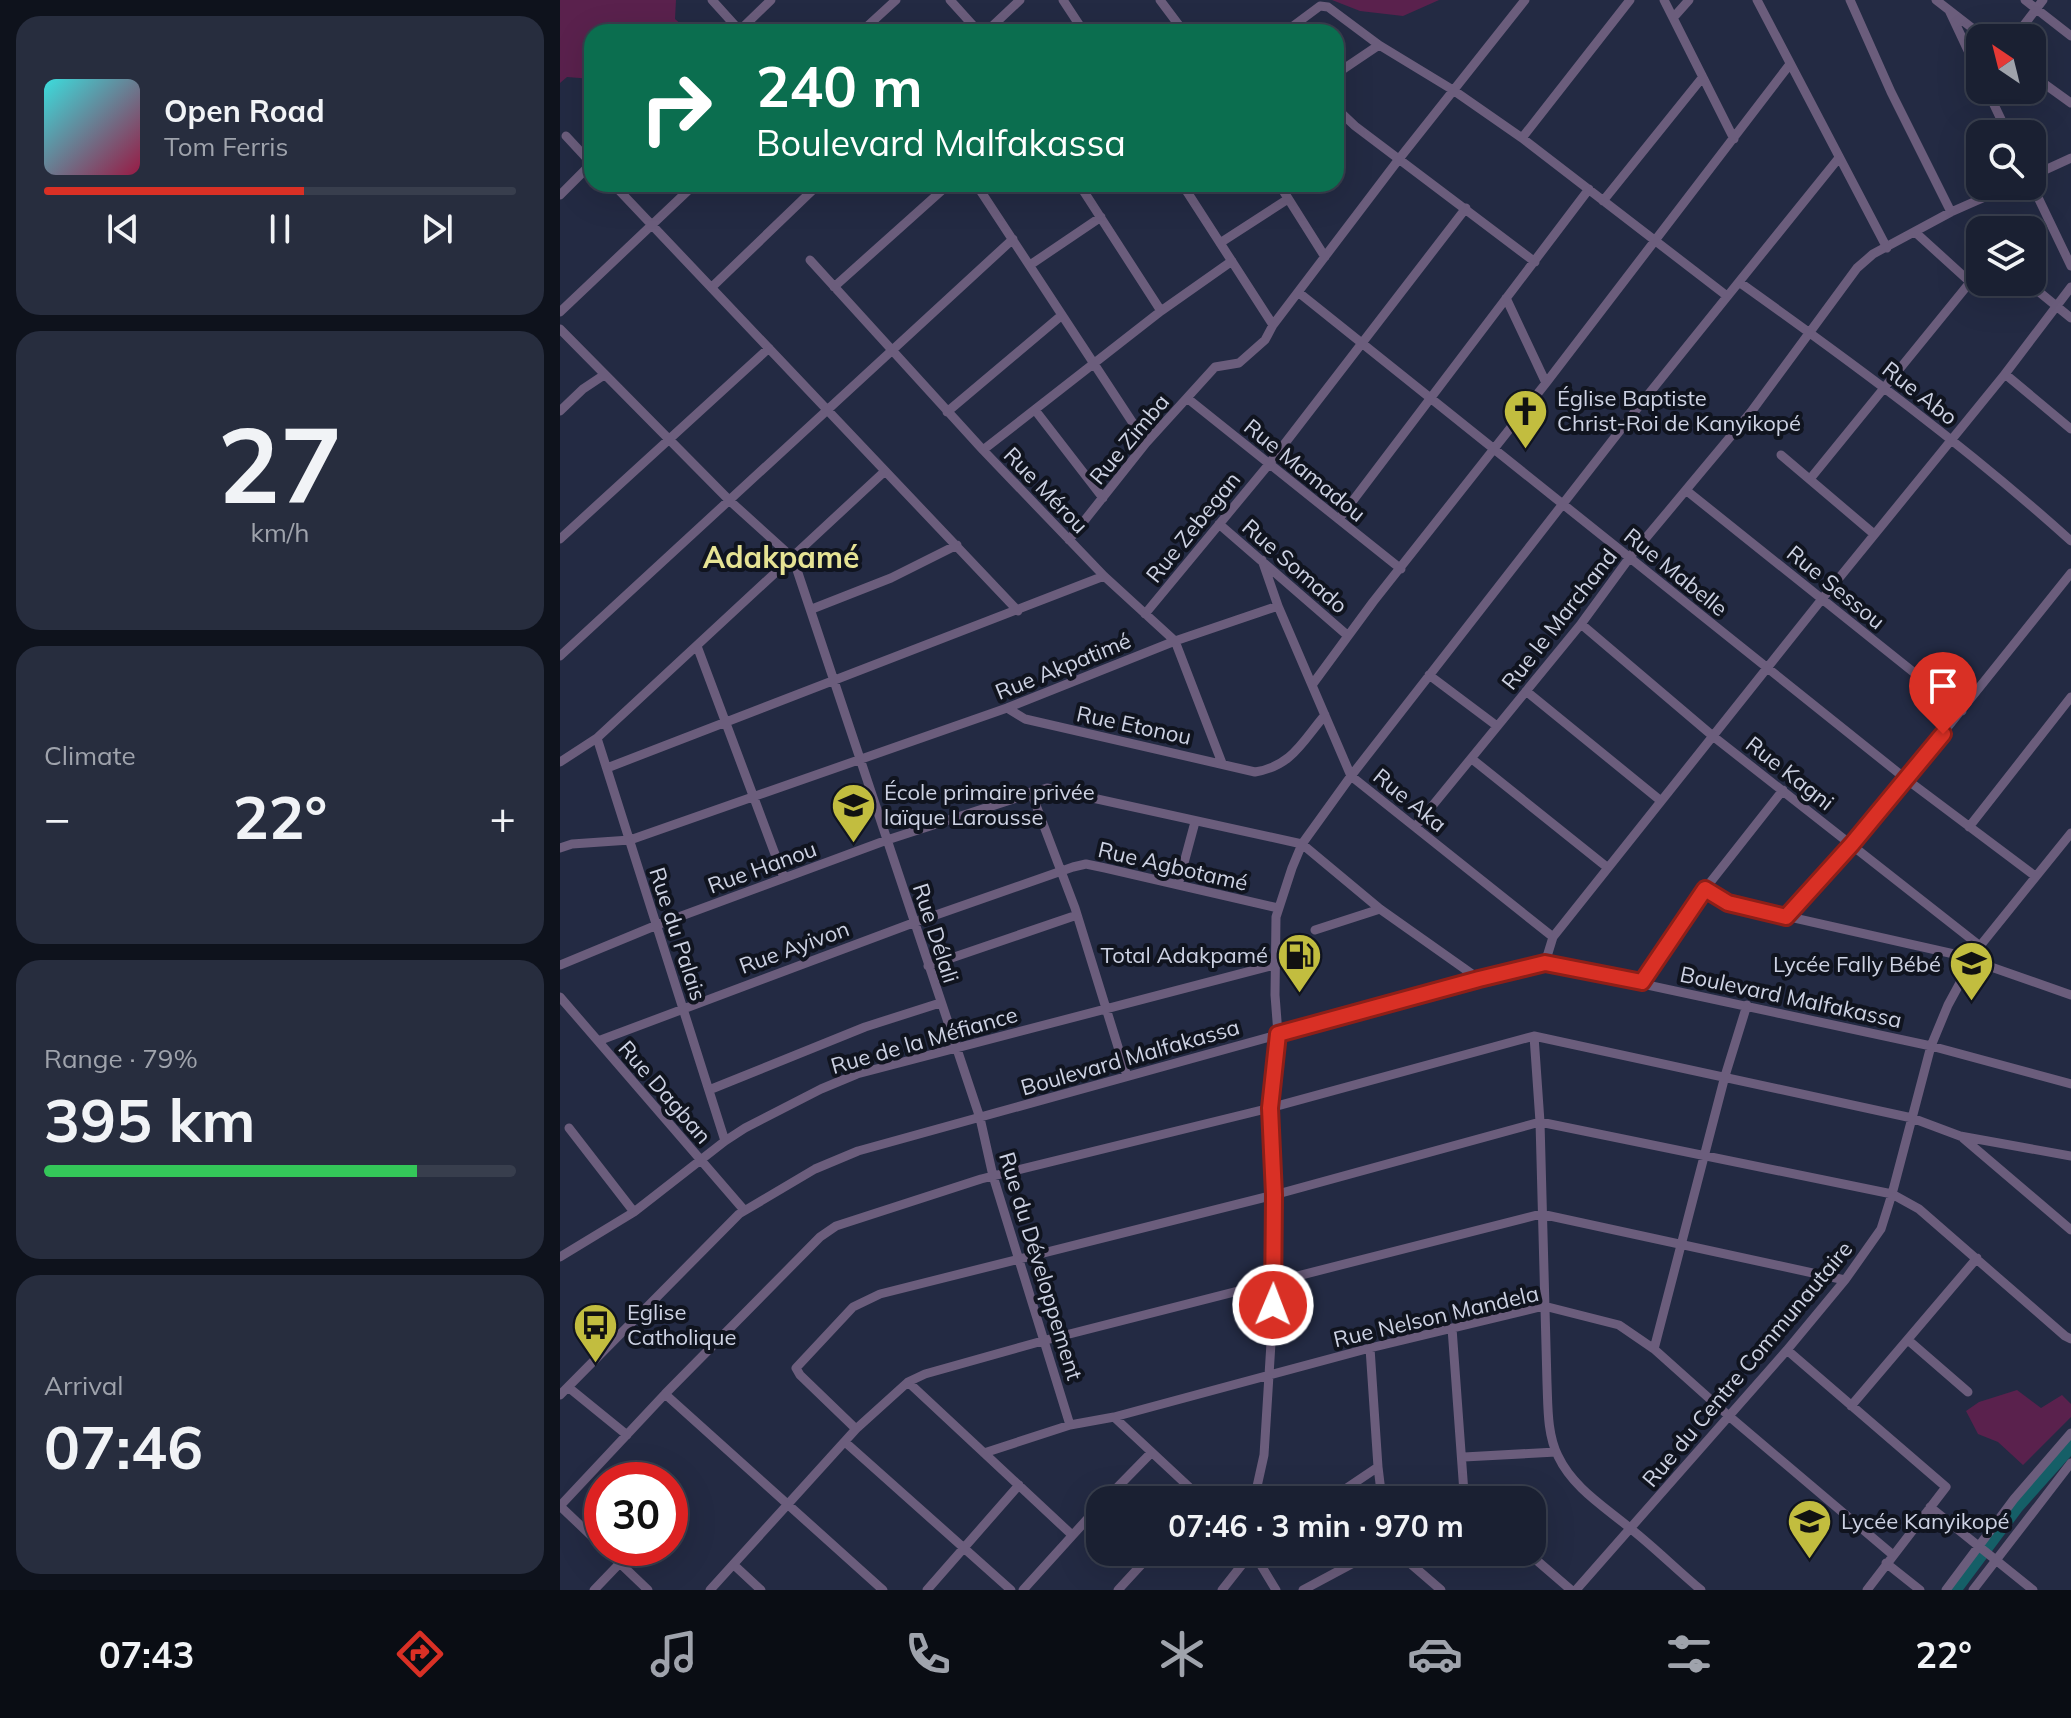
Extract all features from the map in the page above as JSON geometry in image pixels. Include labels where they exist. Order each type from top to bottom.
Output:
[{"type":"street","points":[[712,0],[733,24]]},
{"type":"street","points":[[748,24],[771,0]]},
{"type":"street","points":[[870,24],[896,0]]},
{"type":"street","points":[[950,0],[972,24]]},
{"type":"street","points":[[994,24],[1020,0]]},
{"type":"street","points":[[1063,0],[1079,24]]},
{"type":"street","points":[[1160,0],[1178,24]]},
{"type":"street","name":"Rue Zimba","points":[[1069,540],[1146,443],[1215,367],[1239,363],[1265,340],[1273,325],[1399,159],[1525,0]]},
{"type":"street","points":[[1522,138],[1630,0]]},
{"type":"street","points":[[1664,0],[1734,139]]},
{"type":"street","points":[[1673,18],[1689,0]]},
{"type":"street","points":[[1757,0],[1887,248]]},
{"type":"street","points":[[1850,0],[1891,92],[1951,212]]},
{"type":"street","points":[[1936,0],[1967,24]]},
{"type":"street","points":[[2025,0],[2071,36]]},
{"type":"street","points":[[2025,24],[2043,0]]},
{"type":"street","points":[[1296,24],[1320,6],[1328,7],[1379,45],[1453,90],[1522,138],[1727,296]]},
{"type":"street","points":[[1949,10],[1966,46]]},
{"type":"street","points":[[1344,69],[1379,45]]},
{"type":"street","points":[[1312,685],[1347,635],[1495,449],[1790,64]]},
{"type":"street","points":[[1603,201],[1702,78]]},
{"type":"street","points":[[2046,85],[2071,102]]},
{"type":"street","points":[[1344,114],[1535,262]]},
{"type":"street","points":[[566,136],[584,155]]},
{"type":"street","points":[[2046,170],[2071,158]]},
{"type":"street","points":[[1257,1486],[1264,1455],[1274,1282],[1270,1108],[1278,1034],[1274,965],[1278,908],[1302,844],[1429,675],[1838,159]]},
{"type":"street","points":[[560,195],[584,172]]},
{"type":"street","points":[[1339,519],[1589,189]]},
{"type":"street","points":[[621,192],[1018,611]]},
{"type":"street","points":[[560,312],[686,192]]},
{"type":"street","points":[[712,287],[811,192]]},
{"type":"street","points":[[834,287],[940,192]]},
{"type":"street","points":[[981,192],[1146,443]]},
{"type":"street","points":[[1084,192],[1161,311]]},
{"type":"street","points":[[1187,192],[1273,325]]},
{"type":"street","points":[[1284,192],[1325,257]]},
{"type":"street","points":[[1220,243],[1288,199]]},
{"type":"street","name":"Rue le Marchand","points":[[1415,827],[1581,624],[1630,557],[1687,491],[1811,333],[1857,268],[1866,258],[1978,200]]},
{"type":"street","points":[[2039,200],[2071,266]]},
{"type":"street","name":"Rue Zebegan","points":[[1145,614],[1269,464],[1466,208]]},
{"type":"street","points":[[1030,265],[1101,217]]},
{"type":"street","points":[[1915,232],[1966,278]]},
{"type":"street","points":[[560,656],[1013,239]]},
{"type":"street","name":"Rue Mérou","points":[[810,260],[947,412],[1069,540],[1175,641],[1222,763]]},
{"type":"street","points":[[983,450],[1161,311],[1232,261]]},
{"type":"street","name":"Rue Abo","points":[[1739,282],[1886,388],[2071,541]]},
{"type":"street","points":[[1810,479],[1966,287]]},
{"type":"street","points":[[1545,963],[1553,937],[2005,374],[2071,287]]},
{"type":"street","name":"Rue Mabelle","points":[[1298,292],[1906,779],[2035,876]]},
{"type":"street","points":[[2044,296],[2071,318]]},
{"type":"street","points":[[1506,298],[1546,383]]},
{"type":"street","points":[[947,412],[1062,315]]},
{"type":"street","points":[[560,329],[668,441],[793,558]]},
{"type":"street","points":[[560,539],[769,348]]},
{"type":"street","points":[[2005,374],[2071,429]]},
{"type":"street","points":[[560,411],[583,389],[604,375]]},
{"type":"street","name":"Rue Mamadou","points":[[1187,398],[1401,569]]},
{"type":"street","points":[[1035,410],[1103,498]]},
{"type":"street","points":[[1781,455],[1874,534]]},
{"type":"street","points":[[560,762],[597,738],[885,471]]},
{"type":"street","name":"Rue Sessou","points":[[1687,491],[1962,711]]},
{"type":"street","name":"Rue Somado","points":[[1219,524],[1347,635]]},
{"type":"street","points":[[812,609],[891,578],[957,545]]},
{"type":"street","name":"Rue Délali","points":[[793,558],[980,1118]]},
{"type":"street","name":"Rue Aka","points":[[1262,560],[1278,606],[1351,776],[1553,937]]},
{"type":"street","points":[[1786,917],[1906,779],[2071,573]]},
{"type":"street","points":[[607,768],[1104,576]]},
{"type":"street","name":"Rue Akpatimé","points":[[560,848],[572,844],[630,840],[1007,708],[1175,641],[1278,606]]},
{"type":"street","name":"Rue Kagni","points":[[1581,624],[1714,737],[1980,946]]},
{"type":"street","points":[[697,646],[784,878]]},
{"type":"street","points":[[1429,675],[1497,726]]},
{"type":"street","points":[[1526,691],[1661,801]]},
{"type":"street","points":[[1969,827],[2071,697]]},
{"type":"street","name":"Rue Etonou","points":[[1007,708],[1025,719],[1255,772],[1272,769],[1286,761],[1325,715]]},
{"type":"street","name":"Rue du Palais","points":[[597,738],[725,1141]]},
{"type":"street","points":[[1472,759],[1608,868]]},
{"type":"street","points":[[1127,1076],[1077,915],[1031,792],[1051,789],[1302,844],[1380,909],[1479,979]]},
{"type":"street","points":[[1642,982],[1705,889],[1783,790]]},
{"type":"street","name":"Rue Hanou","points":[[560,965],[657,925],[887,840],[1031,792]]},
{"type":"street","points":[[1178,885],[1195,822]]},
{"type":"street","name":"Rue du Centre Communautaire","points":[[1574,1590],[1787,1350],[1845,1280],[1881,1229],[1931,1046],[1948,1005],[1980,946],[2071,833]]},
{"type":"street","name":"Rue Agbotamé","points":[[913,923],[1086,864],[1278,908]]},
{"type":"street","points":[[1705,889],[1728,903],[1954,954],[2070,992]]},
{"type":"street","points":[[1315,930],[1380,909]]},
{"type":"street","points":[[928,966],[1077,915]]},
{"type":"street","name":"Rue Ayivon","points":[[598,1041],[913,923]]},
{"type":"street","name":"Boulevard Malfakassa","points":[[563,1390],[744,1210],[815,1169],[858,1151],[1545,963],[1931,1046],[2071,1084]]},
{"type":"street","name":"Rue de la Méfiance","points":[[562,1253],[634,1212],[725,1141],[821,1089],[857,1074],[1274,965]]},
{"type":"street","name":"Rue Dagban","points":[[560,997],[744,1210]]},
{"type":"street","points":[[709,1090],[865,1027],[940,1003]]},
{"type":"street","points":[[1654,1349],[1725,1076],[1747,1005]]},
{"type":"street","points":[[1534,1036],[1540,1122],[1549,1423],[1556,1452],[1598,1505],[1631,1529],[1701,1590]]},
{"type":"street","points":[[584,1529],[560,1506],[665,1394],[820,1237],[836,1226],[993,1176],[1270,1108],[1534,1036],[1912,1118],[1960,1136],[2071,1156]]},
{"type":"street","name":"Rue du Développement","points":[[980,1118],[993,1176],[1070,1425]]},
{"type":"street","points":[[856,1429],[796,1368],[799,1361],[853,1307],[866,1300],[1020,1257],[1274,1195],[1540,1122],[1892,1194],[1919,1209],[2071,1339]]},
{"type":"street","points":[[569,1128],[634,1212]]},
{"type":"street","points":[[1960,1136],[2071,1230]]},
{"type":"street","points":[[710,1590],[856,1429],[908,1382],[925,1374],[1046,1340],[1541,1214],[1845,1280]]},
{"type":"street","points":[[1851,1406],[1977,1258]]},
{"type":"street","name":"Rue Nelson Mandela","points":[[984,1453],[1070,1425],[1114,1417],[1269,1374],[1544,1306],[1619,1325],[1654,1349],[1890,1559],[1920,1590]]},
{"type":"street","points":[[1452,1328],[1464,1486]]},
{"type":"street","points":[[1908,1340],[1968,1392]]},
{"type":"street","points":[[1370,1348],[1380,1486]]},
{"type":"street","points":[[1787,1350],[1946,1487],[1867,1590]]},
{"type":"street","points":[[908,1382],[1071,1534]]},
{"type":"street","points":[[563,1390],[627,1435]]},
{"type":"street","points":[[665,1394],[883,1590]]},
{"type":"street","points":[[1114,1417],[1187,1486]]},
{"type":"street","points":[[1946,1590],[2014,1499],[2071,1433]]},
{"type":"street","points":[[845,1442],[1011,1590]]},
{"type":"street","points":[[1464,1457],[1556,1452]]},
{"type":"street","points":[[1119,1486],[1151,1453]]},
{"type":"street","points":[[1973,1590],[2071,1463]]},
{"type":"street","points":[[1350,1486],[1378,1467]]},
{"type":"street","points":[[927,1590],[1019,1485]]},
{"type":"street","points":[[1930,1507],[2033,1590]]},
{"type":"street","points":[[1023,1590],[1086,1519]]},
{"type":"street","points":[[734,1565],[761,1590]]},
{"type":"street","points":[[594,1590],[617,1566]]},
{"type":"street","points":[[623,1566],[648,1590]]},
{"type":"street","points":[[1125,1588],[1142,1566]]},
{"type":"street","points":[[1222,1590],[1241,1566]]},
{"type":"street","points":[[1261,1566],[1276,1590]]},
{"type":"street","points":[[1303,1590],[1348,1566]]},
{"type":"street","points":[[1413,1566],[1441,1590]]},
{"type":"street","points":[[1544,1566],[1574,1590]]},
{"type":"shaded area","points":[[560,0],[676,0],[675,19],[681,24],[584,24],[584,78],[567,77],[560,83]]},
{"type":"shaded area","points":[[1332,0],[1439,0],[1403,16],[1360,11]]},
{"type":"shaded area","points":[[2017,1390],[2041,1408],[2062,1395],[2071,1404],[2071,1417],[2023,1465],[1998,1442],[1978,1434],[1966,1411],[1979,1402]]},
{"type":"shaded area","points":[[2071,1438],[2071,1456],[2022,1511],[1963,1590],[1949,1590],[2010,1508]]},
{"type":"place","name":"Église Baptiste Christ-Roi de Kanyikopé","points":[[1526,450]]},
{"type":"place","name":"École primaire privée laïque Larousse","points":[[853,844]]},
{"type":"place","name":"Total Adakpamé","points":[[1299,994]]},
{"type":"place","name":"Lycée Fally Bébé","points":[[1972,1003]]},
{"type":"place","name":"Eglise Catholique","points":[[596,1364]]},
{"type":"place","name":"Lycée Kanyikopé","points":[[1810,1560]]},
{"type":"district","name":"Adakpamé","points":[[781,558]]},
{"type":"route","points":[[1273,1305],[1274,1195],[1270,1108],[1278,1034],[1545,963],[1642,982],[1705,889],[1728,903],[1786,917],[1852,844],[1943,734]]}]
